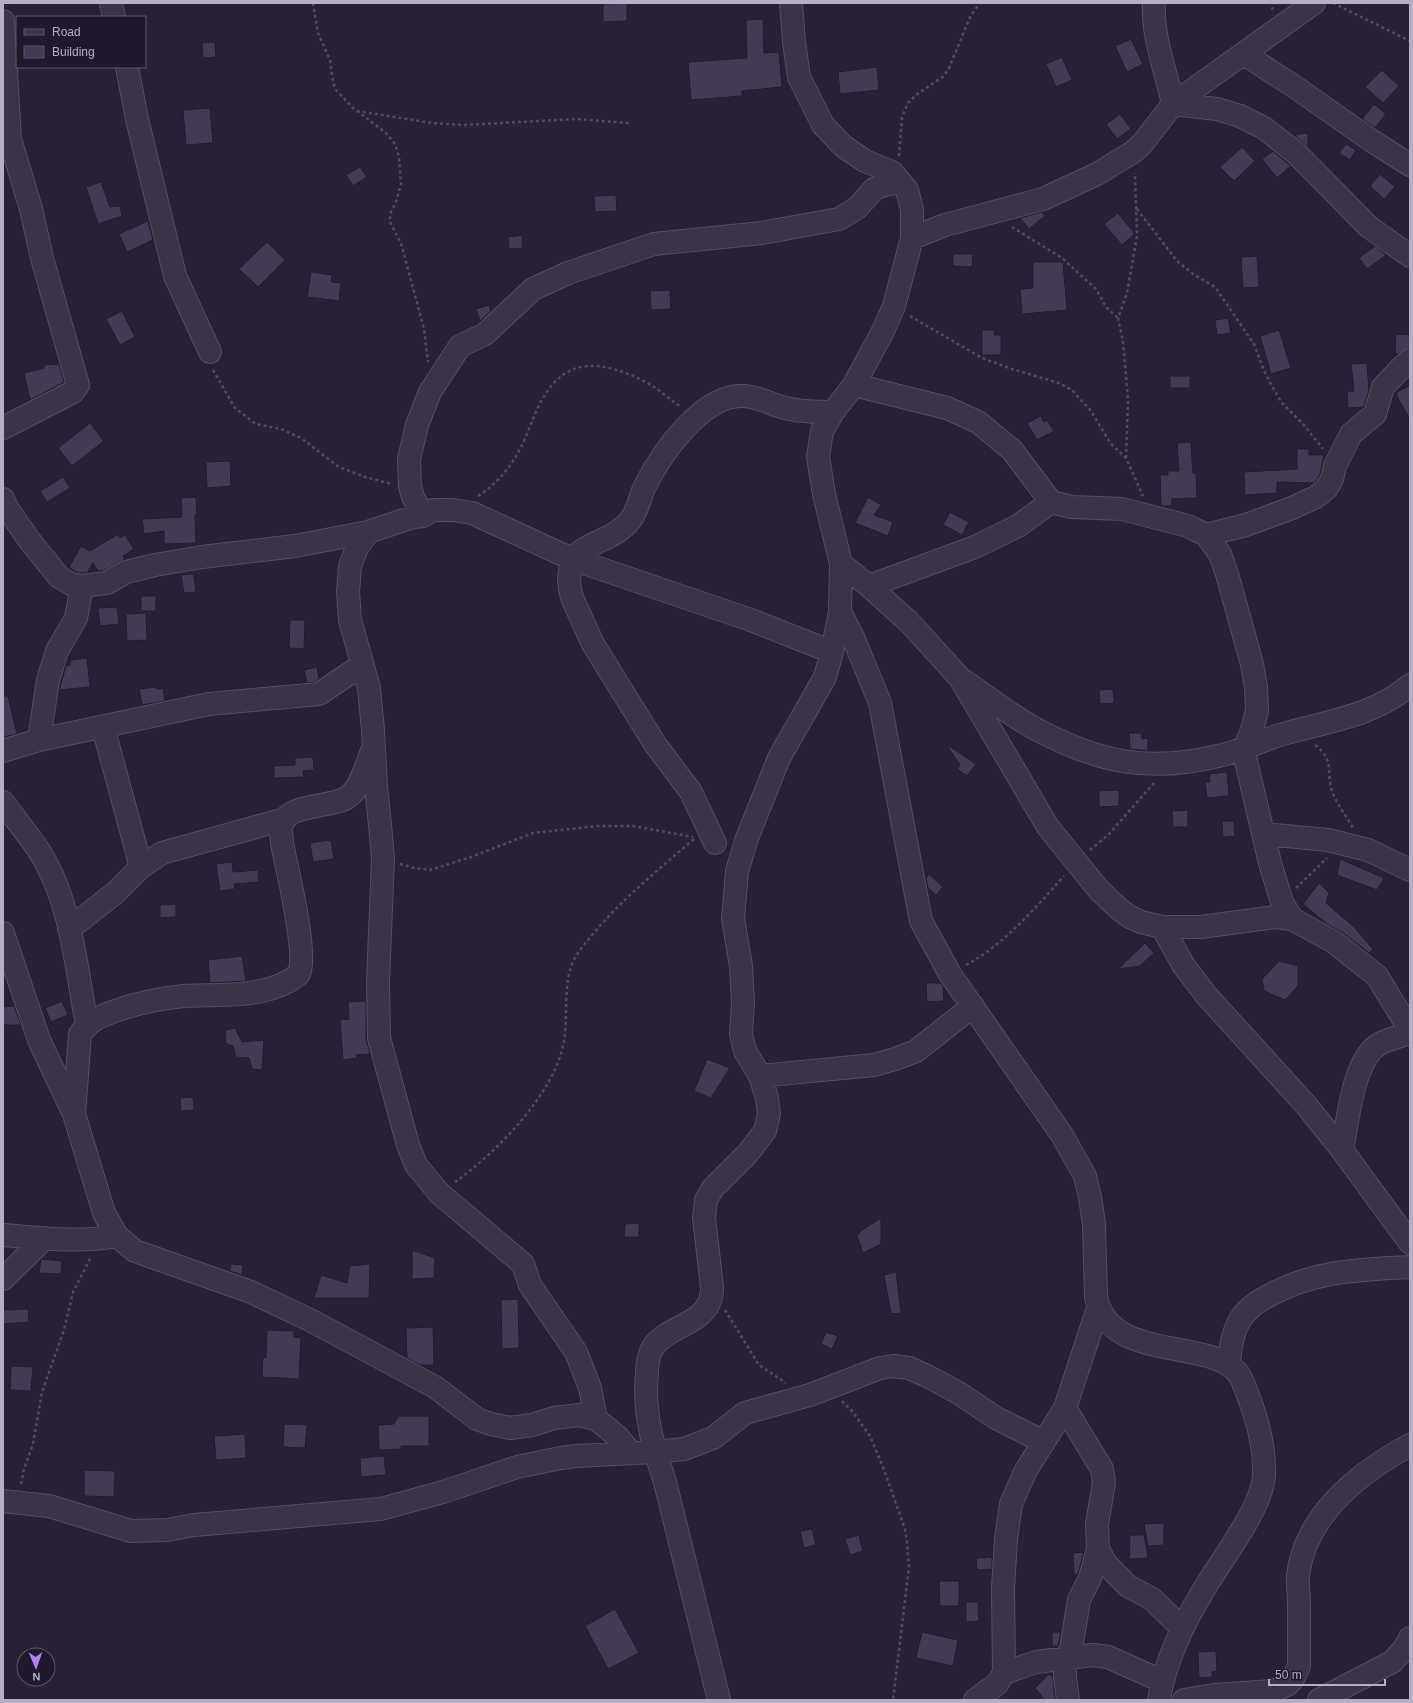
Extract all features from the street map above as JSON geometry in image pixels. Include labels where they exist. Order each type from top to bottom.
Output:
[{"type":"street","points":[[111,3],[114,16]]},
{"type":"street","points":[[719,1700],[665,1482],[655,1452],[648,1423],[645,1396],[648,1359],[654,1347],[662,1338],[698,1316],[709,1304],[712,1296],[704,1218],[706,1200],[713,1188],[748,1153],[765,1131],[769,1114],[767,1098],[760,1076],[745,1051],[741,1034],[743,1002],[741,966],[733,919],[737,871],[747,838],[779,758],[825,677],[840,612],[841,564],[824,494],[818,457],[822,431],[833,412],[854,385],[883,331],[894,306],[912,238],[912,210],[907,190],[892,172],[865,161],[842,146],[823,125],[799,77],[794,42],[791,3]]},
{"type":"street","points":[[1154,3],[1153,16],[1157,39],[1173,104]]},
{"type":"street","points":[[912,238],[945,225],[994,213],[1043,198],[1097,174],[1133,152],[1159,124],[1173,104],[1314,3]]},
{"type":"street","points":[[3,21],[10,139],[31,208],[42,258],[78,385],[73,392],[3,428]]},
{"type":"street","points":[[1244,54],[1295,86],[1372,141],[1410,164]]},
{"type":"street","points":[[128,68],[137,119],[175,276],[210,352]]},
{"type":"street","points":[[1173,104],[1217,109],[1240,116],[1264,128],[1296,153],[1369,227],[1410,256]]},
{"type":"street","points":[[424,516],[413,497],[410,486],[410,459],[417,425],[430,392],[460,346],[485,334],[503,318],[517,302],[533,289],[568,273],[654,244],[762,233],[839,220],[857,208],[874,189],[887,184],[901,183]]},
{"type":"street","points":[[1206,535],[1246,525],[1292,508],[1316,497],[1326,489],[1332,479],[1335,466],[1351,434],[1374,414],[1383,387],[1410,360]]},
{"type":"street","points":[[854,385],[947,408],[978,422],[1012,450],[1051,502],[1072,507],[1122,509],[1155,516],[1188,526],[1206,535],[1220,554],[1228,574],[1252,664],[1256,687],[1257,710],[1252,730],[1245,748],[1270,863],[1287,910],[1334,942],[1377,976],[1410,1030]]},
{"type":"street","points":[[714,843],[691,792],[655,744],[593,644],[570,590],[569,578],[572,559],[588,546],[607,538],[624,528],[632,518],[644,488],[656,464],[696,416],[714,405],[727,399],[742,396],[760,398],[784,408],[800,412],[833,412]]},
{"type":"street","points":[[869,586],[975,547],[1018,526],[1051,502]]},
{"type":"street","points":[[4,506],[30,542],[59,577],[72,584],[82,586],[107,583],[126,572],[154,565],[202,557],[295,546],[368,532],[413,517],[424,516],[433,510],[453,510],[472,513],[572,559],[751,620],[832,652]]},
{"type":"street","points":[[368,532],[354,555],[350,566],[349,578],[350,620],[369,688],[383,859],[378,982],[379,1038],[408,1146],[416,1165],[440,1193],[523,1264],[530,1285],[576,1352],[590,1388],[596,1419]]},
{"type":"street","points":[[841,564],[869,586],[909,622],[960,678],[1048,827],[1099,890],[1119,909],[1130,917],[1141,922],[1162,927],[1201,928],[1274,916],[1287,910]]},
{"type":"street","points":[[38,740],[48,680],[57,651],[76,618],[82,586]]},
{"type":"street","points":[[840,612],[853,637],[880,703],[921,921],[950,974],[974,1006],[1062,1135],[1085,1176],[1094,1224],[1096,1297],[1098,1308],[1106,1322],[1126,1335],[1154,1345],[1218,1358],[1229,1364],[1239,1374],[1259,1430],[1264,1475],[1257,1500],[1242,1529],[1205,1586],[1182,1628],[1160,1690],[1108,1657],[1093,1656],[1036,1662],[1004,1673]]},
{"type":"street","points":[[3,751],[38,740],[209,704],[319,694],[362,665]]},
{"type":"street","points":[[960,678],[1033,728],[1071,747],[1105,759],[1138,764],[1169,764],[1219,756],[1245,748],[1270,737],[1356,715],[1384,703],[1410,685]]},
{"type":"street","points":[[103,727],[140,868]]},
{"type":"street","points":[[69,929],[115,893],[140,868],[162,853],[285,819],[307,807],[348,797],[355,789],[374,746]]},
{"type":"street","points":[[3,802],[44,859],[58,889],[69,929],[87,1024]]},
{"type":"street","points":[[74,1114],[80,1034],[87,1024],[100,1016],[120,1009],[182,996],[237,994],[279,987],[299,974],[303,961],[282,843],[281,826],[285,819]]},
{"type":"street","points":[[1264,834],[1321,839],[1352,846],[1368,850],[1410,870]]},
{"type":"street","points":[[1162,927],[1184,966],[1206,995],[1306,1105],[1342,1150],[1410,1243]]},
{"type":"street","points":[[3,933],[39,1040],[74,1114],[104,1213],[109,1237]]},
{"type":"street","points":[[760,1076],[874,1065],[895,1059],[916,1051],[974,1006]]},
{"type":"street","points":[[1342,1150],[1358,1070],[1368,1055],[1380,1044],[1410,1033]]},
{"type":"street","points":[[3,1235],[45,1238],[109,1237],[135,1251],[251,1292],[310,1320],[435,1387],[477,1419],[510,1428],[532,1425],[554,1418],[580,1414],[596,1419],[618,1437],[630,1452]]},
{"type":"street","points":[[3,1279],[45,1238]]},
{"type":"street","points":[[1229,1364],[1234,1334],[1239,1320],[1246,1311],[1258,1301],[1299,1281],[1320,1275],[1341,1271],[1410,1267]]},
{"type":"street","points":[[975,1700],[997,1684],[1004,1673],[1003,1588],[1006,1539],[1011,1504],[1025,1472],[1065,1408],[1098,1308]]},
{"type":"street","points":[[3,1501],[25,1502],[49,1506],[131,1531],[167,1530],[194,1525],[381,1509],[443,1492],[517,1467],[576,1456],[630,1452],[655,1452],[684,1449],[699,1445],[713,1438],[745,1413],[810,1395],[880,1368],[893,1366],[908,1368],[957,1392],[996,1418],[1044,1442]]},
{"type":"street","points":[[1065,1408],[1102,1469],[1104,1483],[1097,1524],[1098,1549],[1090,1578],[1079,1600],[1072,1649],[1065,1660],[1065,1677],[1068,1700]]},
{"type":"street","points":[[1184,1700],[1214,1695],[1275,1696],[1293,1679],[1299,1666],[1298,1575],[1309,1539],[1319,1521],[1350,1486],[1367,1472],[1410,1445]]},
{"type":"street","points":[[1098,1549],[1106,1564],[1128,1586],[1152,1599],[1182,1628]]},
{"type":"street","points":[[1319,1700],[1392,1662],[1404,1649],[1410,1638]]},
{"type":"path","points":[[313,3],[314,21],[330,60],[332,82],[336,90],[356,111],[386,133],[395,144],[399,157],[401,184],[396,202],[390,214],[390,222],[401,243],[424,329],[428,364]]},
{"type":"path","points":[[901,183],[899,138],[902,117],[908,103],[916,95],[944,76],[971,15],[980,3]]},
{"type":"path","points":[[1333,3],[1410,41]]},
{"type":"path","points":[[356,111],[432,123],[464,125],[570,119],[629,123]]},
{"type":"path","points":[[1126,458],[1128,400],[1123,342],[1118,318],[1127,293],[1137,236],[1137,189],[1133,152]]},
{"type":"path","points":[[1137,209],[1177,261],[1194,274],[1215,286],[1254,344],[1264,373],[1281,402],[1304,425],[1335,466]]},
{"type":"path","points":[[994,213],[1026,236],[1062,258],[1096,289],[1106,307],[1118,318]]},
{"type":"path","points":[[894,306],[982,358],[1059,383],[1072,390],[1091,411],[1111,444],[1126,458],[1146,501],[1155,516]]},
{"type":"path","points":[[210,352],[212,368],[235,408],[256,424],[281,430],[301,438],[338,467],[365,477],[395,485],[413,497]]},
{"type":"path","points":[[453,510],[491,488],[509,466],[522,446],[534,417],[549,390],[559,376],[576,367],[590,366],[613,369],[645,381],[673,403],[696,416]]},
{"type":"path","points":[[1287,910],[1327,858],[1340,847],[1352,846],[1359,839],[1331,788],[1329,764],[1326,757],[1322,750],[1298,730]]},
{"type":"path","points":[[950,974],[982,956],[1007,937],[1027,918],[1076,862],[1108,835],[1169,764]]},
{"type":"path","points":[[383,859],[414,868],[430,870],[459,862],[533,833],[597,826],[633,826],[696,838],[611,912],[577,954],[569,975],[564,1041],[560,1059],[544,1089],[514,1129],[494,1151],[440,1193]]},
{"type":"path","points":[[25,1502],[21,1486],[24,1469],[33,1444],[42,1392],[64,1330],[73,1292],[109,1237]]},
{"type":"path","points":[[712,1296],[724,1310],[759,1365],[781,1381],[810,1395]]},
{"type":"path","points":[[840,1399],[852,1411],[870,1436],[883,1467],[905,1529],[909,1567],[893,1700]]},
{"type":"building","points":[[627,3],[627,21],[603,22],[603,4]]},
{"type":"building","points":[[763,19],[764,53],[779,52],[782,87],[742,91],[742,96],[691,100],[688,62],[747,58],[746,20]]},
{"type":"building","points":[[1131,39],[1143,64],[1127,72],[1115,46]]},
{"type":"building","points":[[215,42],[216,57],[203,58],[202,43]]},
{"type":"building","points":[[1062,57],[1072,80],[1056,87],[1046,64]]},
{"type":"building","points":[[877,67],[879,90],[840,94],[838,72]]},
{"type":"building","points":[[1382,70],[1399,86],[1383,103],[1365,87]]},
{"type":"building","points":[[1374,104],[1386,114],[1375,128],[1362,119]]},
{"type":"building","points":[[210,108],[213,143],[186,145],[183,110]]},
{"type":"building","points":[[1120,114],[1131,129],[1117,139],[1106,124]]},
{"type":"building","points":[[1308,133],[1308,147],[1296,137],[1296,134]]},
{"type":"building","points":[[1346,144],[1356,150],[1350,160],[1339,153]]},
{"type":"building","points":[[1242,147],[1255,161],[1234,181],[1220,167]]},
{"type":"building","points":[[1273,151],[1291,166],[1277,178],[1262,159]]},
{"type":"building","points":[[360,167],[367,177],[353,186],[346,175]]},
{"type":"building","points":[[1380,174],[1395,187],[1384,199],[1370,186]]},
{"type":"building","points":[[101,182],[110,207],[120,206],[122,216],[98,224],[86,187]]},
{"type":"building","points":[[616,195],[617,211],[595,212],[594,196]]},
{"type":"building","points":[[1042,212],[1045,216],[1029,229],[1020,218]]},
{"type":"building","points":[[1118,213],[1135,234],[1122,245],[1104,224]]},
{"type":"building","points":[[148,221],[153,240],[127,252],[119,234]]},
{"type":"building","points":[[522,235],[523,248],[509,249],[508,237]]},
{"type":"building","points":[[267,242],[285,260],[258,287],[239,269]]},
{"type":"building","points":[[1375,246],[1386,255],[1367,269],[1359,258]]},
{"type":"building","points":[[953,254],[973,254],[972,267],[953,266]]},
{"type":"building","points":[[1257,256],[1259,287],[1243,288],[1241,257]]},
{"type":"building","points":[[1033,262],[1063,262],[1067,310],[1022,314],[1020,289],[1033,288]]},
{"type":"building","points":[[311,272],[332,275],[331,282],[341,283],[339,301],[307,297]]},
{"type":"building","points":[[670,290],[671,309],[651,310],[650,291]]},
{"type":"building","points":[[489,305],[491,311],[480,321],[476,309]]},
{"type":"building","points":[[122,311],[135,337],[120,345],[106,319]]},
{"type":"building","points":[[1228,318],[1231,333],[1217,335],[1215,320]]},
{"type":"building","points":[[982,330],[994,330],[994,335],[1001,335],[1001,355],[982,355]]},
{"type":"building","points":[[1279,330],[1291,368],[1271,374],[1260,336]]},
{"type":"building","points":[[1396,334],[1410,335],[1409,348],[1398,354],[1395,353]]},
{"type":"building","points":[[1367,363],[1369,390],[1364,407],[1348,408],[1347,391],[1354,391],[1351,364]]},
{"type":"building","points":[[59,364],[64,382],[30,400],[24,373],[44,368],[44,365]]},
{"type":"building","points":[[1170,376],[1190,376],[1190,388],[1170,388]]},
{"type":"building","points":[[1410,385],[1410,419],[1397,397],[1397,392]]},
{"type":"building","points":[[1041,416],[1044,422],[1047,420],[1054,431],[1037,440],[1027,423]]},
{"type":"building","points":[[90,423],[104,441],[72,466],[58,448]]},
{"type":"building","points":[[1191,442],[1193,473],[1196,473],[1197,498],[1172,499],[1172,506],[1161,506],[1160,475],[1168,475],[1168,471],[1179,471],[1177,443]]},
{"type":"building","points":[[1297,449],[1309,449],[1309,455],[1324,455],[1320,474],[1314,483],[1277,482],[1277,493],[1245,495],[1244,472],[1297,469]]},
{"type":"building","points":[[230,461],[231,486],[207,488],[206,462]]},
{"type":"building","points":[[63,477],[70,488],[47,502],[40,491]]},
{"type":"building","points":[[196,497],[196,543],[164,544],[164,531],[144,534],[142,519],[182,517],[181,498]]},
{"type":"building","points":[[868,497],[881,505],[874,515],[893,522],[888,536],[855,523]]},
{"type":"building","points":[[950,512],[969,522],[962,535],[943,525]]},
{"type":"building","points":[[118,534],[120,538],[125,535],[134,549],[123,556],[125,559],[103,571],[98,571],[93,563],[87,573],[78,573],[69,567],[81,546],[90,551]]},
{"type":"building","points":[[194,574],[196,592],[184,593],[181,575]]},
{"type":"building","points":[[141,596],[156,596],[156,611],[141,611]]},
{"type":"building","points":[[117,607],[119,624],[100,626],[98,608]]},
{"type":"building","points":[[146,613],[147,640],[127,641],[126,614]]},
{"type":"building","points":[[290,620],[305,620],[304,649],[289,648]]},
{"type":"building","points":[[87,658],[90,687],[59,690],[66,666],[70,665],[70,660]]},
{"type":"building","points":[[317,667],[319,679],[315,682],[307,683],[304,670]]},
{"type":"building","points":[[156,687],[157,689],[163,688],[165,701],[142,705],[139,689]]},
{"type":"building","points":[[1113,689],[1114,703],[1100,704],[1099,690]]},
{"type":"building","points":[[3,696],[8,696],[17,734],[3,737]]},
{"type":"building","points":[[1129,733],[1141,733],[1142,739],[1148,738],[1148,751],[1130,749]]},
{"type":"building","points":[[946,744],[976,764],[967,776],[957,769],[960,765]]},
{"type":"building","points":[[313,757],[314,770],[303,771],[304,777],[274,778],[274,766],[295,765],[295,758]]},
{"type":"building","points":[[1227,772],[1229,796],[1207,798],[1205,782],[1210,782],[1209,774]]},
{"type":"building","points":[[1119,790],[1119,806],[1099,807],[1099,791]]},
{"type":"building","points":[[1188,810],[1188,827],[1173,827],[1172,811]]},
{"type":"building","points":[[1222,821],[1234,821],[1235,836],[1223,837]]},
{"type":"building","points":[[331,840],[334,859],[313,862],[310,843]]},
{"type":"building","points":[[1340,859],[1384,878],[1377,890],[1337,875]]},
{"type":"building","points":[[232,862],[233,872],[258,870],[259,882],[234,884],[235,889],[220,891],[216,864]]},
{"type":"building","points":[[929,874],[943,887],[936,895],[928,888],[926,878]]},
{"type":"building","points":[[1319,883],[1329,893],[1326,903],[1354,927],[1373,949],[1369,953],[1342,932],[1327,924],[1303,904]]},
{"type":"building","points":[[176,904],[176,917],[160,918],[160,905]]},
{"type":"building","points":[[1145,943],[1154,953],[1140,966],[1118,969]]},
{"type":"building","points":[[242,956],[246,981],[210,983],[208,960]]},
{"type":"building","points":[[1279,961],[1298,966],[1298,986],[1285,1000],[1264,991],[1262,979]]},
{"type":"building","points":[[926,983],[941,983],[943,986],[944,1001],[927,1002]]},
{"type":"building","points":[[62,1001],[68,1015],[51,1022],[45,1008]]},
{"type":"building","points":[[366,1001],[366,1038],[370,1054],[356,1055],[357,1058],[343,1060],[340,1020],[349,1019],[348,1002]]},
{"type":"building","points":[[14,1006],[21,1025],[3,1025],[3,1007]]},
{"type":"building","points":[[235,1028],[242,1042],[264,1040],[262,1070],[252,1069],[249,1058],[236,1057],[233,1046],[226,1044],[225,1030]]},
{"type":"building","points":[[707,1059],[730,1068],[711,1098],[694,1091]]},
{"type":"building","points":[[193,1097],[194,1110],[181,1111],[180,1098]]},
{"type":"building","points":[[881,1218],[881,1244],[863,1253],[857,1236],[862,1230]]},
{"type":"building","points":[[639,1223],[639,1237],[624,1237],[625,1224]]},
{"type":"building","points":[[412,1250],[435,1258],[434,1278],[412,1279]]},
{"type":"building","points":[[41,1259],[62,1261],[61,1274],[39,1273]]},
{"type":"building","points":[[231,1264],[243,1265],[242,1275],[230,1271]]},
{"type":"building","points":[[370,1264],[369,1298],[314,1298],[321,1275],[347,1283],[350,1266]]},
{"type":"building","points":[[896,1272],[901,1313],[891,1314],[884,1275]]},
{"type":"building","points":[[518,1299],[519,1348],[502,1349],[501,1300]]},
{"type":"building","points":[[28,1309],[29,1322],[3,1324],[3,1310]]},
{"type":"building","points":[[433,1327],[434,1365],[420,1365],[407,1358],[406,1328]]},
{"type":"building","points":[[267,1330],[294,1331],[294,1337],[301,1338],[299,1379],[262,1377],[263,1357],[266,1358]]},
{"type":"building","points":[[826,1332],[838,1336],[832,1349],[821,1344]]},
{"type":"building","points":[[11,1366],[33,1367],[31,1391],[10,1390]]},
{"type":"building","points":[[398,1416],[429,1416],[429,1446],[401,1446],[401,1449],[379,1450],[378,1425],[394,1424]]},
{"type":"building","points":[[284,1424],[307,1425],[305,1448],[283,1447]]},
{"type":"building","points":[[245,1434],[246,1458],[216,1460],[214,1436]]},
{"type":"building","points":[[384,1456],[386,1475],[361,1477],[360,1458]]},
{"type":"building","points":[[84,1470],[115,1471],[114,1497],[84,1496]]},
{"type":"building","points":[[1164,1523],[1164,1545],[1148,1546],[1144,1524]]},
{"type":"building","points":[[812,1529],[816,1545],[804,1548],[800,1531]]},
{"type":"building","points":[[859,1535],[863,1551],[850,1555],[845,1539]]},
{"type":"building","points":[[1130,1535],[1144,1535],[1148,1558],[1129,1559]]},
{"type":"building","points":[[1084,1552],[1078,1574],[1074,1575],[1073,1553]]},
{"type":"building","points":[[992,1557],[992,1569],[977,1570],[976,1558]]},
{"type":"building","points":[[939,1581],[959,1581],[959,1606],[940,1606]]},
{"type":"building","points":[[966,1602],[978,1602],[979,1621],[966,1622]]},
{"type":"building","points":[[615,1609],[639,1653],[608,1669],[585,1626]]},
{"type":"building","points":[[922,1632],[958,1640],[953,1666],[916,1658]]},
{"type":"building","points":[[1052,1632],[1061,1632],[1058,1646],[1052,1646]]},
{"type":"building","points":[[1216,1651],[1217,1671],[1212,1672],[1212,1677],[1199,1678],[1198,1652]]},
{"type":"building","points":[[1049,1674],[1053,1678],[1055,1700],[1045,1700],[1035,1688]]}]
